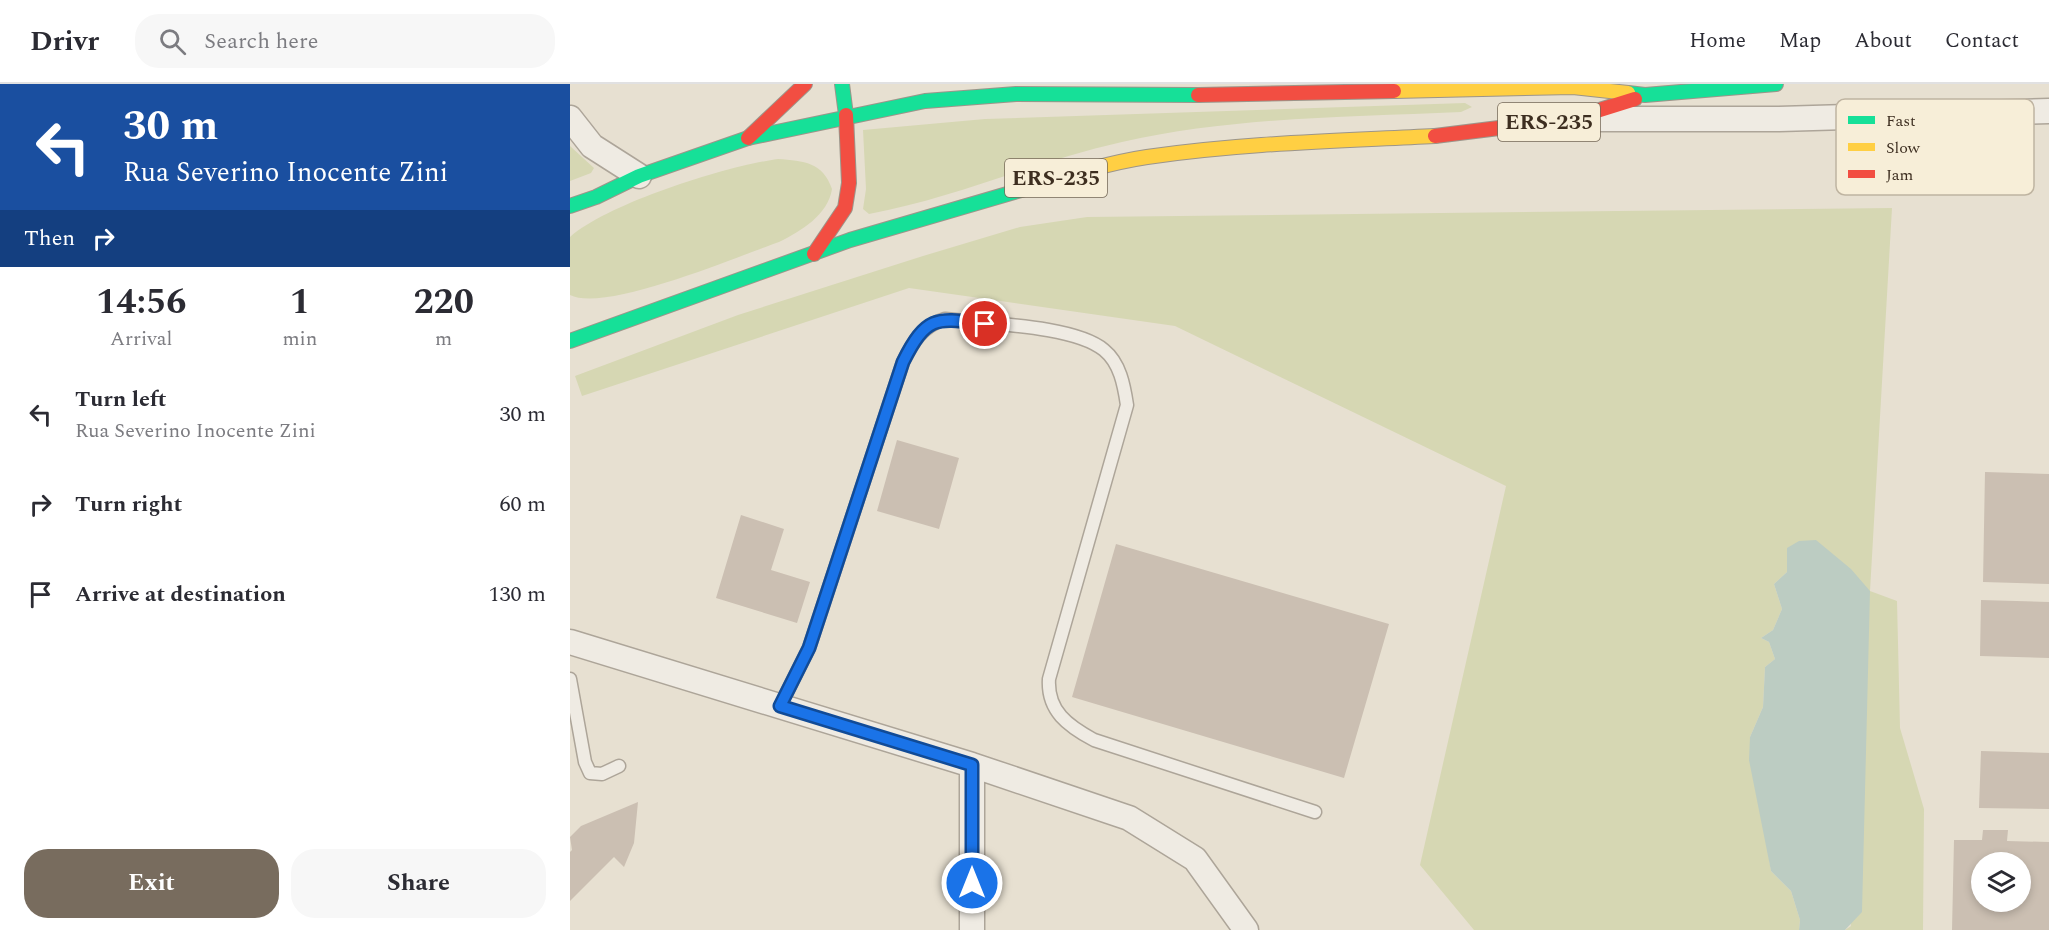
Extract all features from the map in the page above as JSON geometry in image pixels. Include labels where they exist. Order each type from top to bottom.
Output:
[{"type":"main road","points":[[748,138],[805,84]]},
{"type":"main road","points":[[814,254],[845,208],[849,183],[846,115],[842,84]]},
{"type":"main road","name":"ERS-235","points":[[846,115],[925,101],[1016,94],[1128,96],[1573,87],[1645,95],[1776,84]]},
{"type":"main road","points":[[908,91],[925,101]]},
{"type":"main road","name":"ERS-235","points":[[570,340],[849,240],[1016,189],[1099,167],[1147,157],[1268,145],[1449,135],[1571,119],[1645,95]]},
{"type":"main road","points":[[570,206],[596,197],[639,176],[748,138],[846,115]]},
{"type":"main road","points":[[585,323],[603,329]]},
{"type":"street","points":[[2034,111],[2049,111]]},
{"type":"street","points":[[1571,119],[1836,117]]},
{"type":"street","points":[[570,118],[592,146],[639,176]]},
{"type":"street","points":[[570,642],[972,765],[1129,818],[1195,859],[1246,930]]},
{"type":"street","points":[[972,765],[972,930]]},
{"type":"lane","points":[[780,706],[809,648],[903,362],[912,344],[931,323],[945,319],[1067,334],[1087,340],[1105,351],[1124,382],[1127,405],[1049,679],[1048,693],[1053,708],[1076,731],[1094,740],[1315,812]]},
{"type":"lane","points":[[570,679],[585,762],[590,773],[602,774],[619,766]]},
{"type":"green space","points":[[1465,103],[1472,107],[1461,112],[1248,123],[1164,134],[1090,150],[901,207],[869,214],[863,209],[866,189],[863,130],[985,119]]},
{"type":"green space","points":[[570,146],[594,168],[591,173],[570,181]]},
{"type":"green space","points":[[778,159],[804,162],[818,168],[832,189],[825,207],[796,233],[734,259],[641,290],[588,298],[570,295],[570,237],[588,224],[639,199],[669,188],[729,169]]},
{"type":"green space","points":[[1892,208],[1870,591],[1897,601],[1900,728],[1924,809],[1923,930],[1845,930],[1851,926],[1787,572],[1774,584],[1782,609],[1773,630],[1761,638],[1769,642],[1775,659],[1765,667],[1763,707],[1750,737],[1771,871],[1791,891],[1800,920],[1799,930],[1474,930],[1420,865],[1506,486],[1175,326],[909,288],[582,396],[575,376],[738,315],[923,256],[1020,227],[1087,217]]},
{"type":"shaded area","points":[[1816,540],[1851,569],[1870,591],[1862,912],[1845,930],[1799,930],[1800,920],[1791,891],[1771,871],[1749,760],[1750,737],[1763,707],[1765,667],[1775,659],[1769,642],[1761,638],[1773,630],[1782,609],[1774,584],[1787,572],[1787,548],[1799,541]]},
{"type":"building","points":[[897,440],[959,458],[939,529],[877,511]]},
{"type":"building","points":[[1985,472],[2049,474],[2049,584],[1983,582]]},
{"type":"building","points":[[741,515],[784,529],[771,570],[810,582],[797,623],[716,598]]},
{"type":"building","points":[[1116,544],[1389,624],[1344,778],[1072,697]]},
{"type":"building","points":[[1981,600],[2049,602],[2049,658],[1980,656]]},
{"type":"building","points":[[1981,751],[2049,753],[2049,809],[1979,808]]},
{"type":"building","points":[[638,802],[634,843],[624,867],[614,857],[570,901],[570,852],[572,850],[570,837],[581,826]]},
{"type":"building","points":[[1983,830],[2008,830],[2007,841],[2049,842],[2049,930],[1952,930],[1954,840],[1982,840]]},
{"type":"traffic: fast","points":[[842,84],[846,115]]},
{"type":"traffic: fast","points":[[1628,93],[1645,95],[1776,84]]},
{"type":"traffic: fast","points":[[570,206],[596,197],[639,176],[748,138],[925,101],[1016,94],[1198,95]]},
{"type":"traffic: fast","points":[[570,341],[850,240],[1028,188]]},
{"type":"traffic: slow","points":[[1394,91],[1573,87],[1628,93]]},
{"type":"traffic: slow","points":[[1028,188],[1117,163],[1183,152],[1291,143],[1435,136]]},
{"type":"traffic: jam","points":[[748,138],[805,84]]},
{"type":"traffic: jam","points":[[1198,95],[1394,91]]},
{"type":"traffic: jam","points":[[1435,136],[1571,119],[1635,99]]},
{"type":"traffic: jam","points":[[814,254],[845,208],[849,183],[846,115]]},
{"type":"route","points":[[972,883],[972,765],[780,706],[809,648],[903,362],[912,344],[931,323],[945,319],[985,324]]}]
